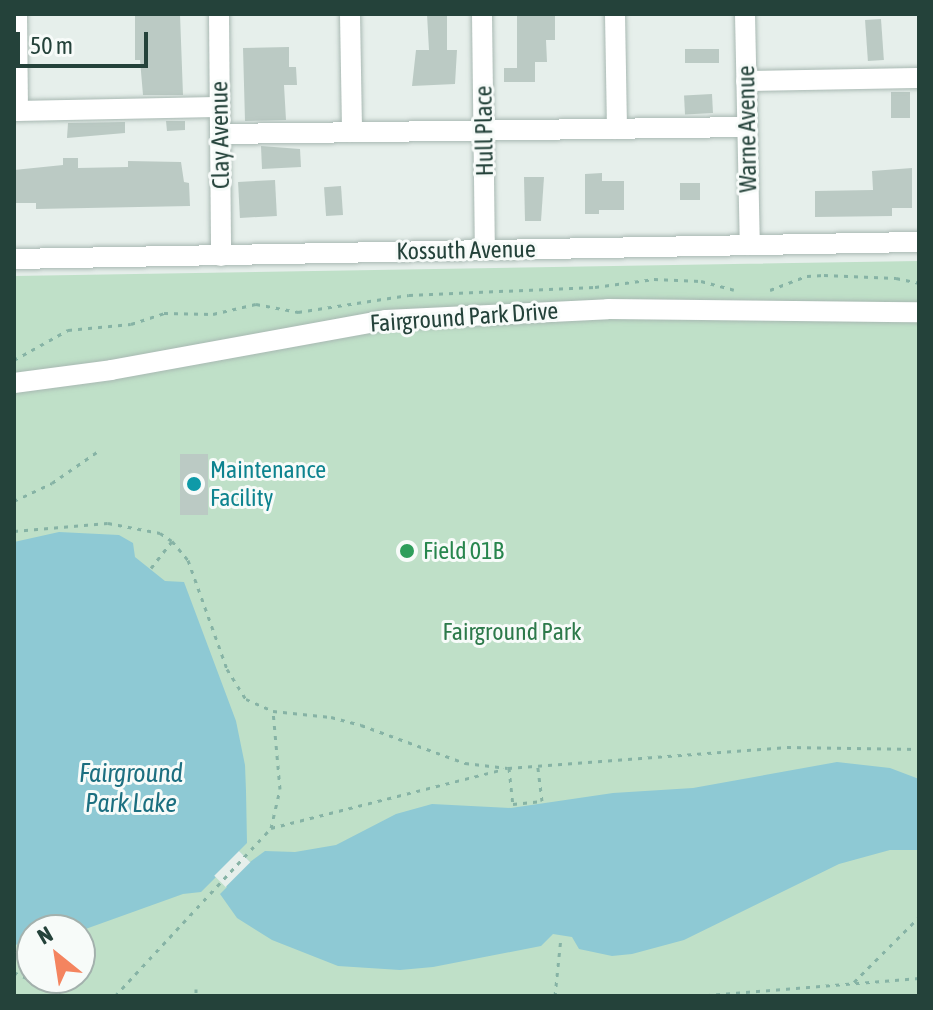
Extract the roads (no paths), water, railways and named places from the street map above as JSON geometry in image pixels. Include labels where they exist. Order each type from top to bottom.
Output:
[{"type":"street","points":[[17,14],[16,111],[219,107]]},
{"type":"street","name":"Clay Avenue","points":[[219,14],[221,256]]},
{"type":"street","points":[[350,14],[352,132]]},
{"type":"street","name":"Hull Place","points":[[482,14],[485,249]]},
{"type":"street","points":[[615,14],[617,129]]},
{"type":"street","name":"Warne Avenue","points":[[745,14],[750,245]]},
{"type":"street","points":[[746,81],[919,78]]},
{"type":"street","points":[[221,134],[747,127]]},
{"type":"street","name":"Kossuth Avenue","points":[[14,259],[919,242]]},
{"type":"street","name":"Fairground Park Drive","points":[[14,383],[111,370],[386,320],[608,309],[919,312]]},
{"type":"water","name":"Fairground Park Lake","points":[[59,532],[119,535],[133,543],[135,557],[165,581],[184,582],[236,721],[245,765],[246,791],[247,843],[239,851],[250,862],[265,851],[295,852],[336,845],[396,814],[432,804],[511,808],[613,793],[693,788],[837,762],[890,768],[919,779],[919,850],[890,850],[839,864],[684,940],[632,954],[612,956],[579,949],[572,937],[553,934],[541,946],[433,967],[400,970],[338,966],[272,940],[237,918],[220,894],[227,887],[216,877],[201,892],[183,894],[96,925],[96,914],[16,914],[14,945],[14,542]]},
{"type":"place","name":"Maintenance Facility","points":[[194,484]]},
{"type":"place","name":"Field 01B","points":[[407,551]]},
{"type":"park label","name":"Fairground Park","points":[[512,632]]}]
